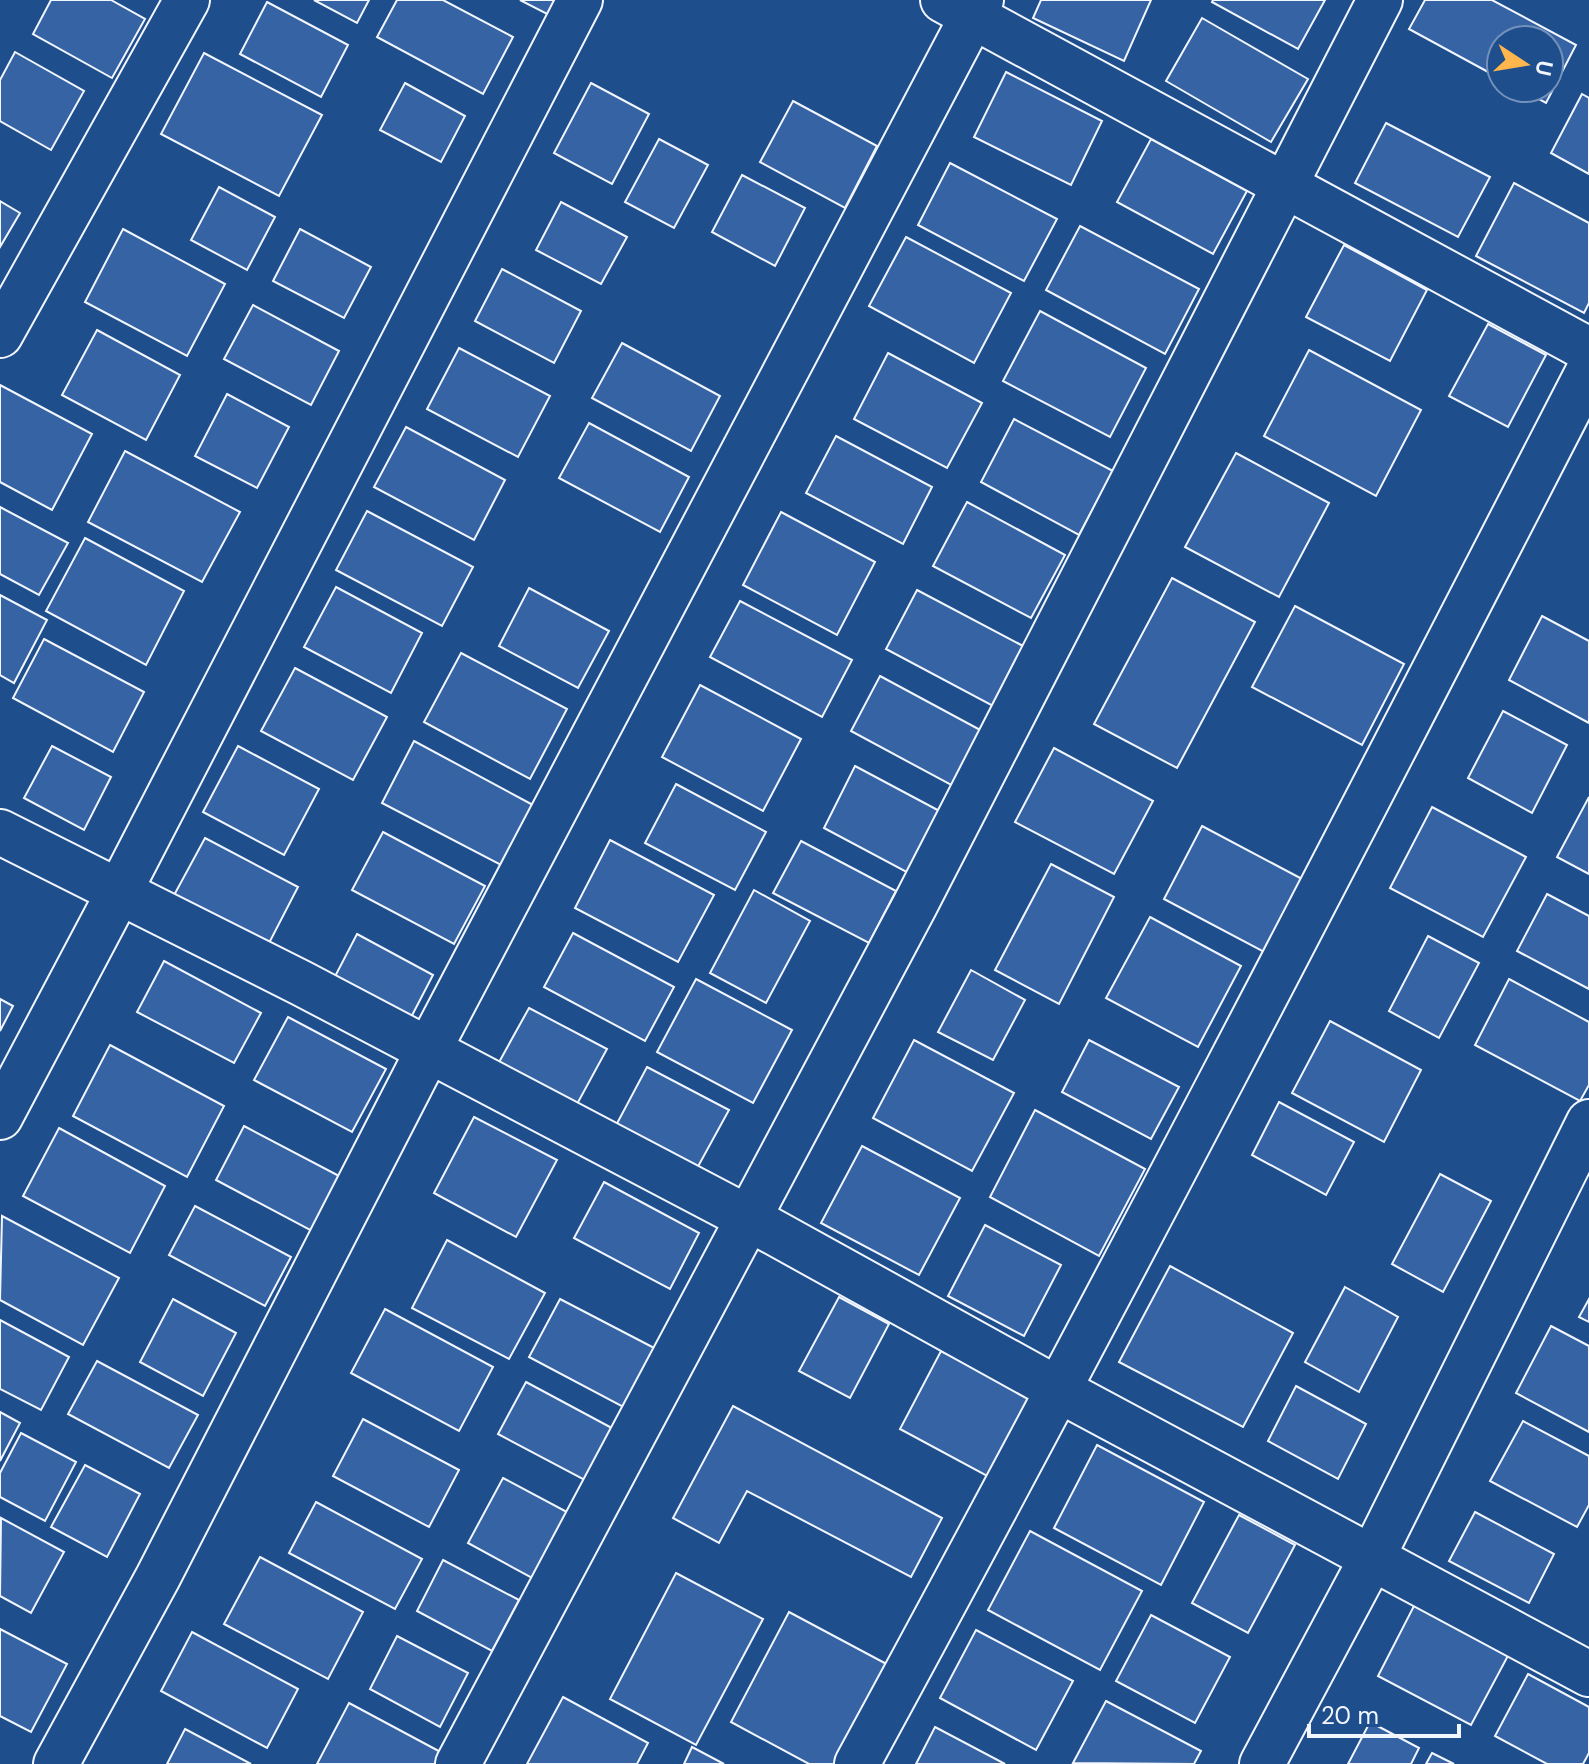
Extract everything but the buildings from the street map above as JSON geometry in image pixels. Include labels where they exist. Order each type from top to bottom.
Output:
[{"type":"street","points":[[0,335],[187,0]]},
{"type":"street","points":[[0,1117],[580,0]]},
{"type":"street","points":[[458,1764],[922,891],[1380,0]]},
{"type":"street","points":[[56,1764],[158,1577],[965,6],[1589,350]]},
{"type":"street","points":[[857,1764],[1275,980],[1589,370]]},
{"type":"street","points":[[0,832],[301,983],[750,1219],[1059,1390],[1589,1674]]},
{"type":"street","points":[[1262,1764],[1373,1556],[1589,1122]]}]
